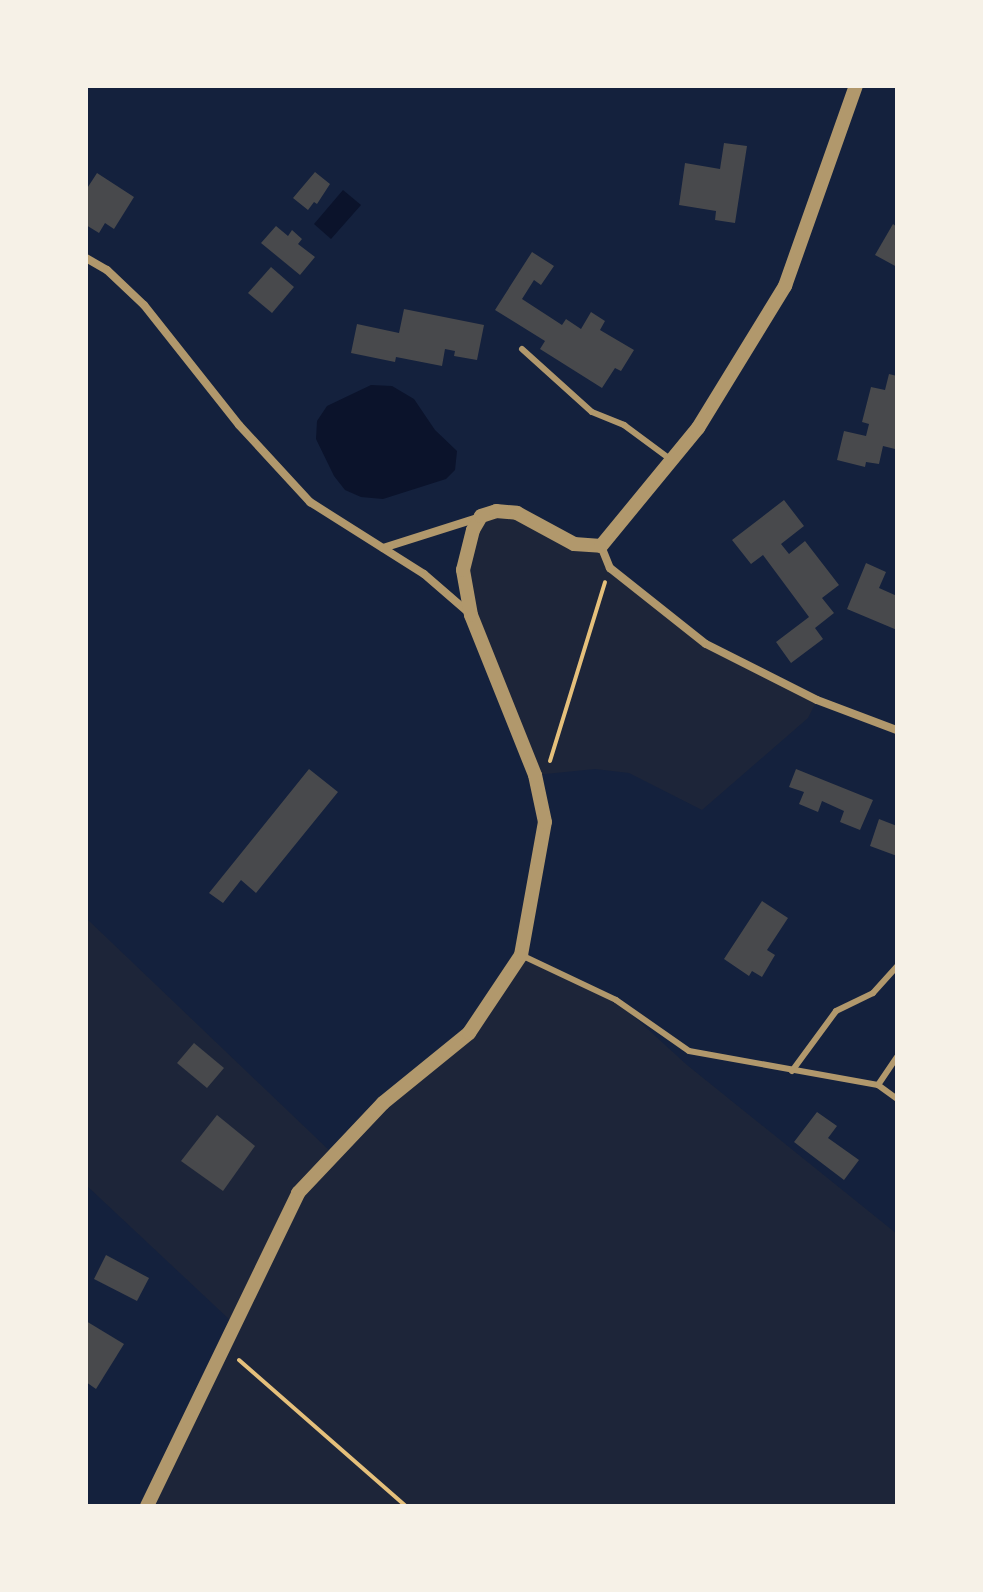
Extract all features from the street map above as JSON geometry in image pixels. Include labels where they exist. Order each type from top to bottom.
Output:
[{"type":"street","points":[[601,546],[698,428],[785,286],[856,86]]},
{"type":"street","points":[[86,258],[107,270],[144,305],[239,425],[310,502],[424,574],[471,615]]},
{"type":"street","points":[[383,548],[496,511],[517,513],[574,544],[601,546]]},
{"type":"street","points":[[147,1506],[298,1193],[383,1103],[469,1033],[521,955],[545,822],[540,797],[510,709],[471,615],[463,570],[473,530],[481,516]]},
{"type":"street","points":[[601,546],[610,568],[706,644],[821,702],[897,730]]},
{"type":"lane","points":[[522,349],[592,412],[624,425],[673,461]]},
{"type":"lane","points":[[521,955],[616,1000],[689,1051],[878,1085],[897,1099]]},
{"type":"lane","points":[[792,1071],[836,1011],[873,993],[897,966]]},
{"type":"lane","points":[[878,1085],[897,1057]]},
{"type":"path","points":[[540,797],[610,568]]},
{"type":"path","points":[[223,1347],[406,1506]]},
{"type":"shaded area","points":[[343,190],[361,205],[331,239],[314,224]]},
{"type":"shaded area","points":[[371,385],[392,386],[414,399],[435,430],[457,451],[455,470],[446,479],[383,499],[361,497],[345,490],[334,476],[316,439],[317,421],[327,406]]},
{"type":"shaded area","points":[[496,511],[601,546],[610,568],[706,644],[817,700],[808,718],[702,810],[629,773],[595,769],[535,775],[471,615],[463,570],[473,530]]},
{"type":"shaded area","points":[[86,918],[332,1153],[444,1054],[521,955],[616,1000],[687,1065],[897,1234],[897,1506],[147,1506],[231,1321],[86,1185]]},
{"type":"building","points":[[724,143],[747,146],[735,223],[715,220],[716,211],[679,205],[685,163],[720,169]]},
{"type":"building","points":[[315,172],[330,184],[317,204],[314,202],[308,210],[293,198]]},
{"type":"building","points":[[97,173],[134,197],[114,229],[105,223],[99,233],[86,225],[86,190]]},
{"type":"building","points":[[893,224],[897,227],[897,267],[875,255]]},
{"type":"building","points":[[276,226],[288,236],[292,230],[302,239],[298,244],[315,257],[300,275],[261,243]]},
{"type":"building","points":[[532,252],[554,266],[541,285],[534,280],[522,299],[562,325],[566,319],[581,329],[591,312],[605,321],[600,330],[634,350],[621,371],[615,368],[602,388],[540,349],[545,341],[495,310]]},
{"type":"building","points":[[271,267],[294,287],[272,313],[248,293]]},
{"type":"building","points":[[404,309],[484,325],[477,360],[454,356],[455,351],[445,349],[442,366],[396,357],[395,362],[351,353],[357,324],[399,333]]},
{"type":"building","points":[[889,374],[897,376],[895,449],[883,446],[879,464],[866,462],[865,467],[837,460],[844,431],[866,436],[869,424],[862,422],[871,387],[885,390]]},
{"type":"building","points":[[784,500],[804,526],[781,544],[789,554],[805,541],[839,585],[822,598],[834,613],[815,628],[823,639],[791,663],[776,642],[809,617],[763,555],[751,564],[732,540]]},
{"type":"building","points":[[866,563],[886,572],[879,588],[897,596],[897,630],[847,609]]},
{"type":"building","points":[[309,769],[338,792],[256,893],[241,880],[223,903],[209,893]]},
{"type":"building","points":[[796,769],[873,800],[860,830],[840,822],[844,811],[822,801],[818,812],[799,804],[804,792],[789,787]]},
{"type":"building","points":[[879,819],[897,826],[897,856],[870,846]]},
{"type":"building","points":[[762,901],[788,918],[767,950],[775,955],[762,977],[752,971],[749,976],[724,959]]},
{"type":"building","points":[[194,1043],[224,1068],[207,1088],[177,1063]]},
{"type":"building","points":[[817,1112],[837,1126],[828,1138],[859,1160],[844,1180],[794,1142]]},
{"type":"building","points":[[217,1115],[255,1146],[223,1191],[181,1161]]},
{"type":"building","points":[[106,1255],[149,1278],[137,1301],[94,1279]]},
{"type":"building","points":[[86,1321],[124,1344],[96,1389],[86,1382]]}]
